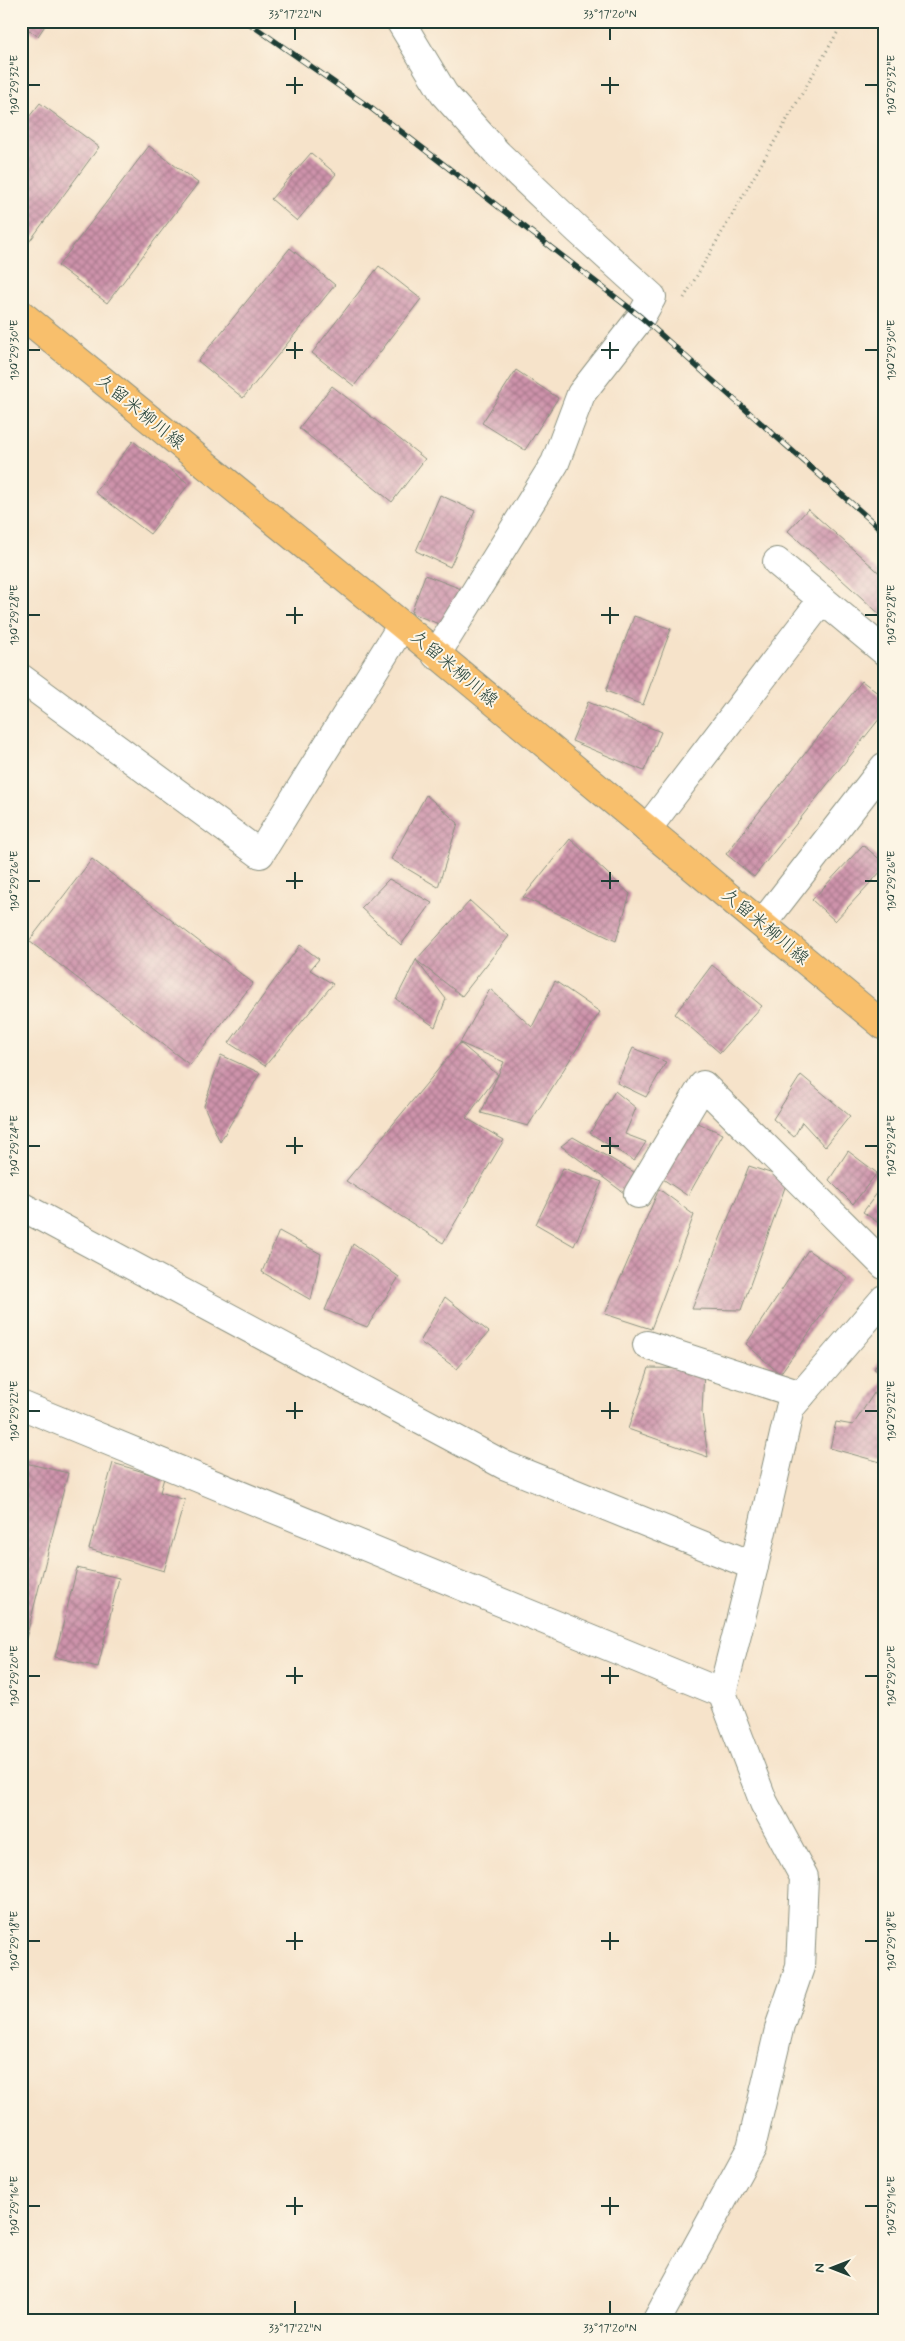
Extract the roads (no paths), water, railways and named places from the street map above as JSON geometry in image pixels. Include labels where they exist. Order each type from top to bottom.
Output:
[{"type":"main road","name":"久留米柳川線","points":[[21,314],[402,625],[884,1026]]},
{"type":"street","points":[[400,21],[444,94],[498,154],[652,297],[641,317],[581,394],[555,463],[436,655]]},
{"type":"street","points":[[776,562],[884,651]]},
{"type":"street","points":[[647,829],[822,600]]},
{"type":"street","points":[[21,678],[260,854],[402,625]]},
{"type":"street","points":[[762,924],[884,767]]},
{"type":"street","points":[[638,1194],[703,1086],[884,1265]]},
{"type":"street","points":[[21,1206],[504,1465],[754,1566]]},
{"type":"street","points":[[657,2320],[751,2148],[780,2025],[800,1967],[804,1878],[764,1803],[722,1693],[754,1566],[790,1408],[884,1298]]},
{"type":"street","points":[[647,1344],[801,1395]]},
{"type":"street","points":[[21,1404],[722,1693]]},
{"type":"railway","points":[[246,21],[372,109],[641,317],[884,532]]}]
